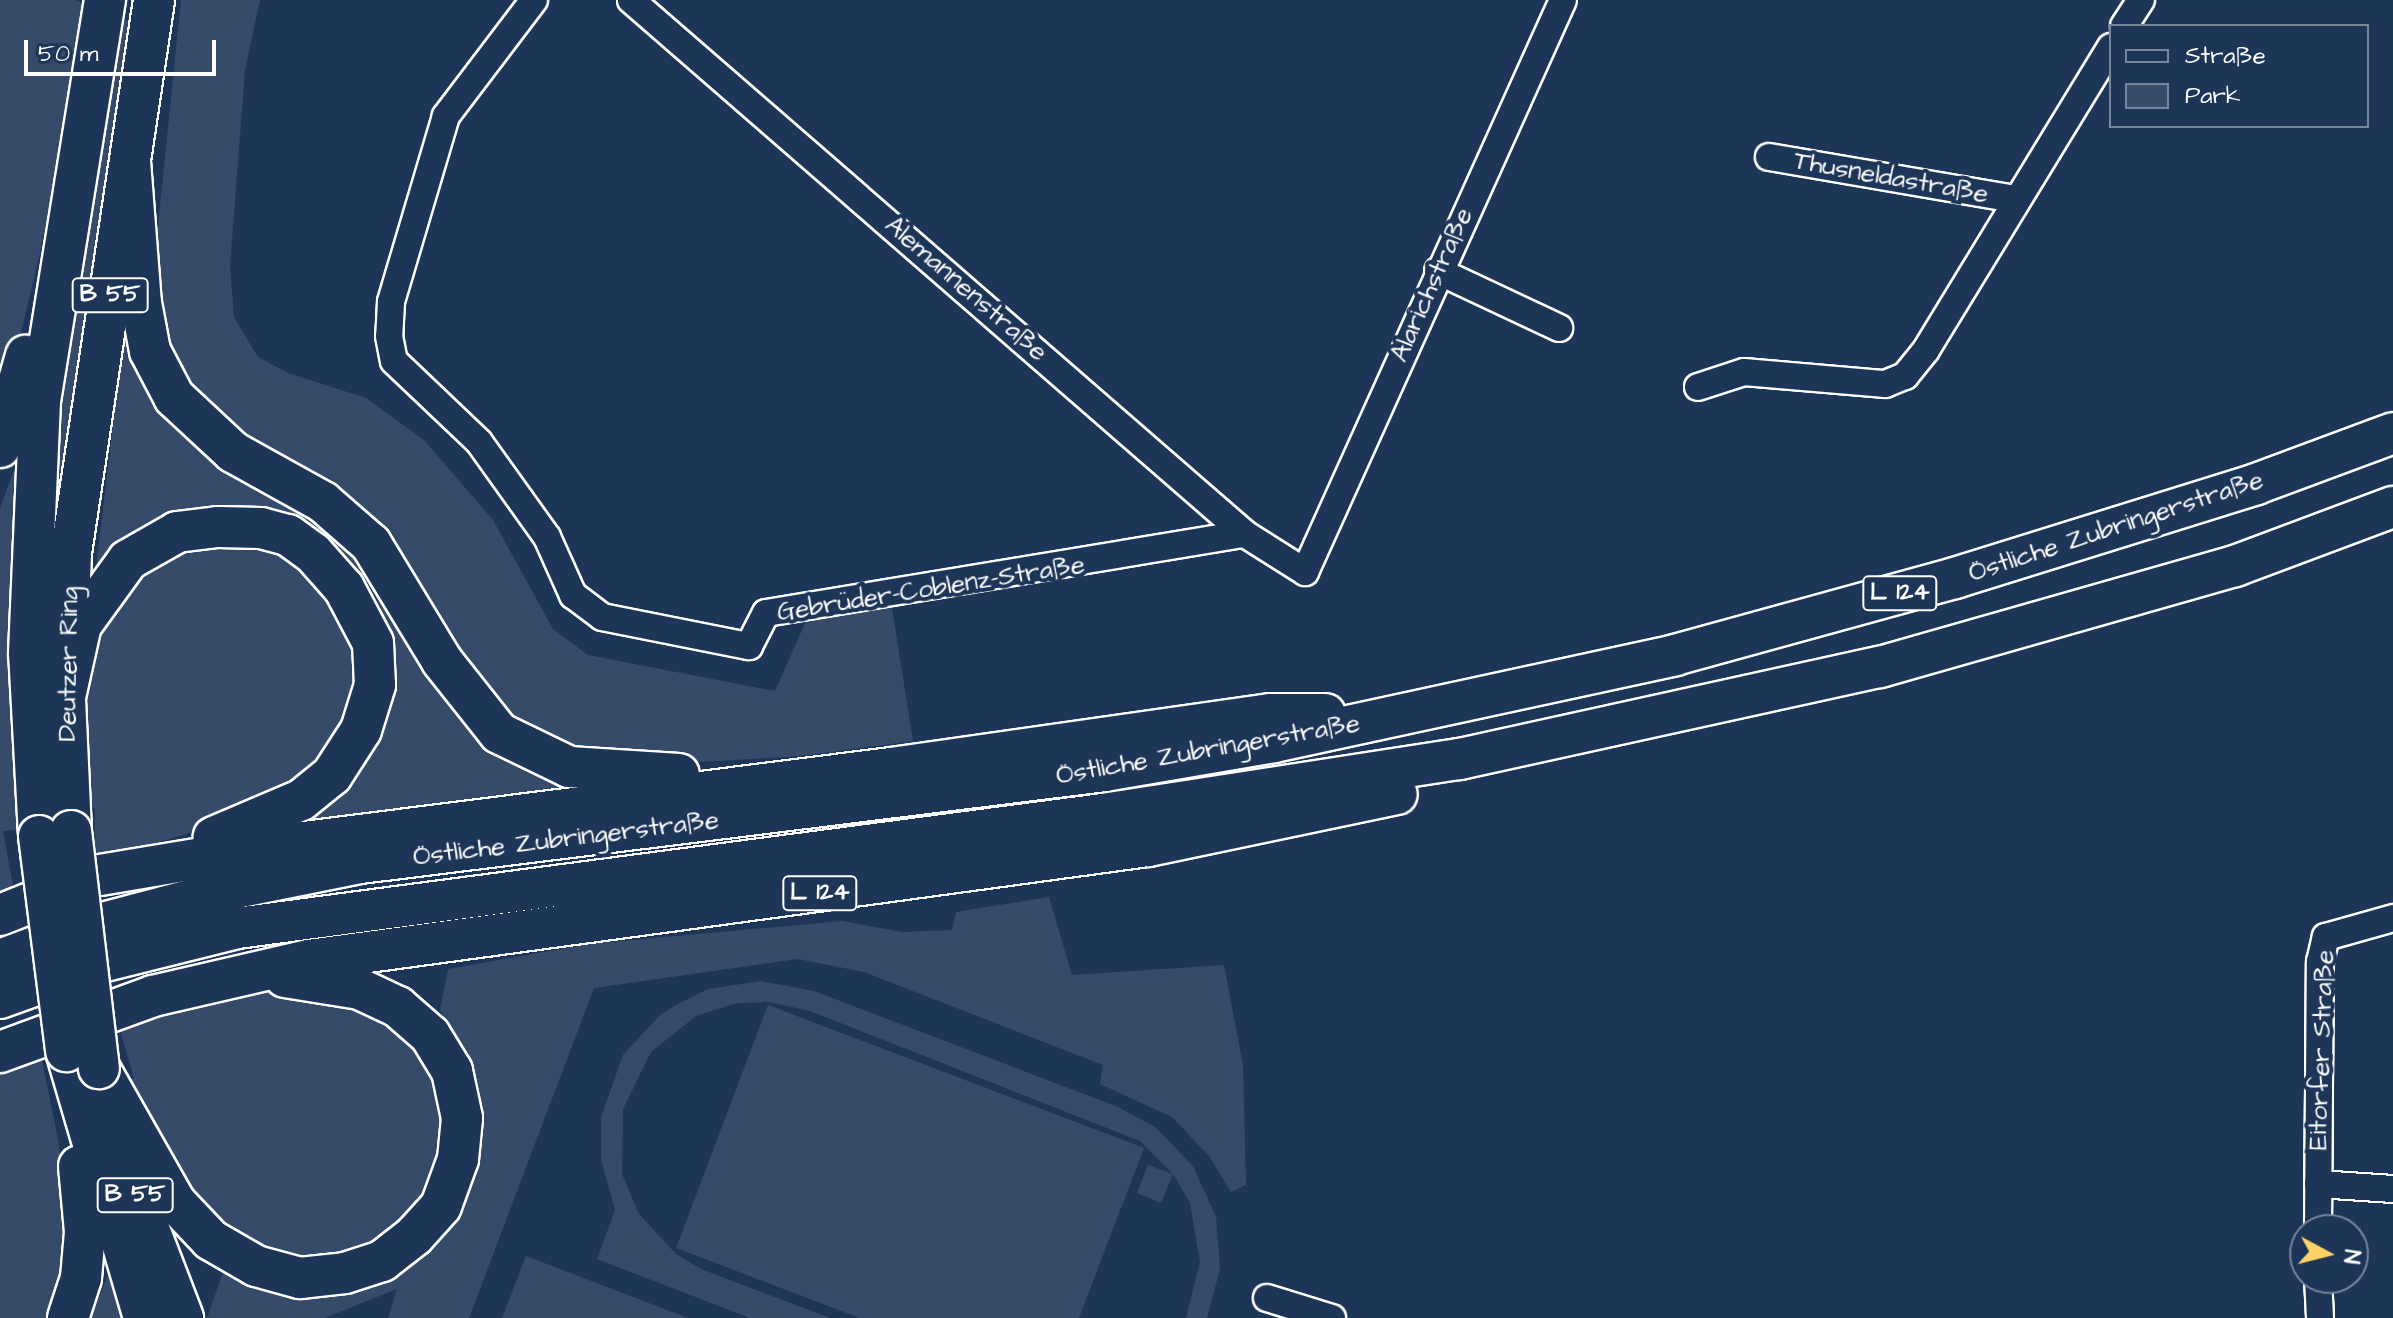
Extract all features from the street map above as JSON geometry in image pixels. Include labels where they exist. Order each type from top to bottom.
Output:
[{"type":"highway","points":[[0,447],[40,297],[103,0]]},
{"type":"highway","name":"Deutzer Ring","points":[[103,0],[40,401],[29,653],[55,834],[83,1080],[144,1318]]},
{"type":"highway","name":"Deutzer Ring","points":[[55,834],[71,553],[154,12]]},
{"type":"highway","points":[[130,161],[141,303],[150,351],[174,397],[233,452],[323,502],[371,544],[442,661],[499,733],[569,767],[620,774],[891,768]]},
{"type":"highway","name":"Östliche Zubringerstraße","points":[[0,960],[91,926],[236,888],[360,863],[1105,771],[1396,715],[1675,655],[1955,578],[2256,484],[2393,433]]},
{"type":"highway","name":"Östliche Zubringerstraße","points":[[0,998],[97,963],[237,928],[724,861],[1103,814],[1460,759],[1880,667],[2235,566],[2393,507]]},
{"type":"highway","points":[[65,697],[81,625],[99,596],[128,560],[177,532],[218,527],[261,528],[288,535],[313,553],[344,588],[373,643],[375,685],[361,730],[332,775],[301,800],[258,822],[100,875]]},
{"type":"highway","name":"L 124","points":[[233,977],[309,960],[1133,848],[1404,793],[1700,723],[1880,667]]},
{"type":"highway","name":"L 124","points":[[0,915],[100,875],[273,846],[891,768],[1270,714],[1396,715]]},
{"type":"highway","points":[[0,1052],[153,996],[233,977],[316,979],[360,989],[398,1007],[430,1035],[452,1071],[462,1118],[454,1171],[441,1206],[414,1236],[382,1261],[345,1273],[300,1278],[256,1266],[211,1240],[175,1202],[83,1080]]},
{"type":"highway","points":[[68,1318],[81,1278],[85,1232],[83,1080]]},
{"type":"highway","name":"Deutzer Ring","points":[[83,1080],[114,1139],[183,1318]]},
{"type":"street","name":"Gebrüder-Coblenz-Straße","points":[[534,0],[446,116],[391,302],[389,336],[394,361],[479,442],[547,537],[573,595],[602,617],[749,646],[766,613],[1245,534]]},
{"type":"street","name":"Alemannenstraße","points":[[631,0],[1245,534],[1305,572]]},
{"type":"street","name":"Alarichstraße","points":[[1305,572],[1438,271],[1563,0]]},
{"type":"street","points":[[2125,24],[2141,0]]},
{"type":"street","name":"Thusneldastraße","points":[[1698,387],[1744,372],[1885,384],[1905,376],[1926,350],[2014,199],[2109,50]]},
{"type":"street","name":"Thusneldastraße","points":[[1769,157],[2014,199]]},
{"type":"street","points":[[1438,271],[1559,328]]},
{"type":"street","name":"Eitorfer Straße","points":[[2318,1214],[2320,962],[2326,937],[2393,918]]},
{"type":"street","name":"Eitorfer Straße","points":[[2318,1184],[2393,1189]]},
{"type":"street","points":[[2319,1294],[2320,1318]]},
{"type":"street","points":[[1267,1298],[1332,1318]]},
{"type":"green space","points":[[0,0],[76,0],[89,5],[40,253],[0,421]]},
{"type":"green space","points":[[181,0],[260,0],[245,70],[230,266],[234,317],[258,357],[288,373],[366,398],[424,440],[493,520],[553,629],[588,655],[775,691],[806,621],[892,608],[913,741],[802,756],[667,764],[553,744],[514,722],[447,637],[388,535],[202,411],[168,356],[155,254]]},
{"type":"green space","points":[[117,17],[134,24],[45,807],[56,444]]},
{"type":"green space","points":[[126,316],[137,360],[345,535],[442,694],[466,723],[583,787],[309,820],[392,643],[382,612],[372,587],[328,539],[305,523],[257,508],[212,505],[168,516],[135,535],[95,576]]},
{"type":"green space","points":[[27,434],[20,814],[16,830],[3,831],[13,886],[0,891],[0,508]]},
{"type":"green space","points":[[200,539],[287,550],[352,623],[357,695],[319,768],[244,817],[94,861],[95,808],[82,808],[82,718],[98,634],[128,582]]},
{"type":"green space","points":[[1049,897],[1072,975],[1224,965],[1243,1065],[1246,1185],[1231,1192],[1209,1156],[1172,1117],[1100,1084],[1103,1065],[864,972],[798,959],[594,988],[469,1318],[388,1318],[397,1289],[325,1318],[207,1318],[224,1269],[283,1293],[315,1298],[394,1274],[480,1117],[477,1078],[440,1010],[448,969],[588,944],[842,921],[902,932],[952,930],[956,912]]},
{"type":"green space","points":[[761,981],[814,991],[1118,1107],[1155,1127],[1193,1166],[1216,1217],[1220,1269],[1207,1318],[1186,1318],[1200,1262],[1190,1203],[1173,1174],[1140,1141],[810,1011],[769,1002],[737,1003],[696,1016],[651,1052],[623,1109],[622,1174],[639,1214],[676,1254],[701,1269],[830,1318],[750,1318],[597,1259],[615,1210],[601,1159],[601,1117],[623,1055],[660,1015],[678,1004],[708,989]]},
{"type":"green space","points":[[294,986],[369,1005],[426,1055],[447,1114],[440,1170],[411,1218],[367,1249],[301,1261],[239,1239],[178,1183],[124,1081],[134,1078],[117,1020],[215,994]]},
{"type":"green space","points":[[768,1005],[1144,1148],[1079,1318],[860,1318],[676,1248]]},
{"type":"green space","points":[[40,1050],[59,1144],[67,1277],[55,1318],[0,1318],[0,1070]]},
{"type":"green space","points":[[1148,1165],[1173,1174],[1161,1203],[1137,1193]]},
{"type":"green space","points":[[526,1256],[688,1318],[502,1318]]},
{"type":"green space","points":[[108,1275],[124,1318],[91,1318],[95,1307]]}]
